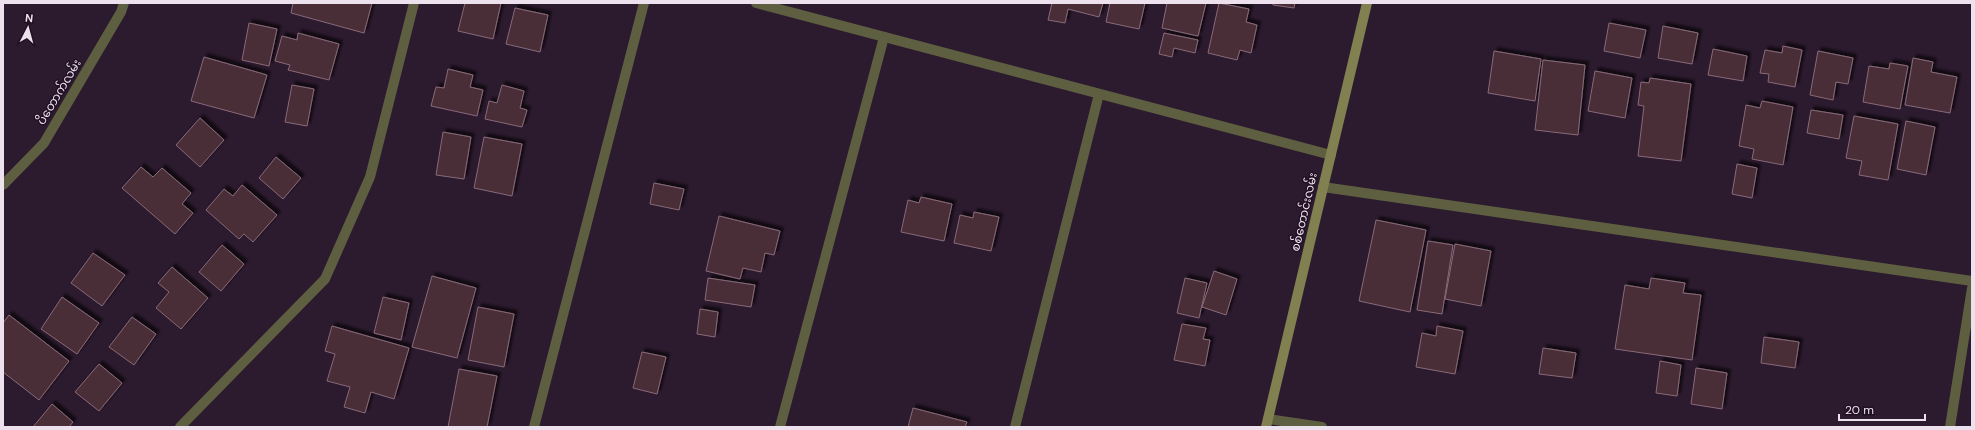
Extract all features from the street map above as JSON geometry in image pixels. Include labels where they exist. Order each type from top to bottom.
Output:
[{"type":"street","name":"ပိတောက်လမ်း","points":[[3,185],[44,143],[121,12],[124,3]]},
{"type":"street","points":[[180,427],[325,278],[370,177],[414,3]]},
{"type":"street","points":[[534,427],[644,3]]},
{"type":"street","points":[[756,3],[1331,155]]},
{"type":"street","name":"စစ်တောင်းလမ်း","points":[[1267,423],[1367,3]]},
{"type":"street","points":[[780,427],[884,37]]},
{"type":"street","points":[[1015,427],[1099,94]]},
{"type":"street","points":[[1324,187],[1972,281]]},
{"type":"street","points":[[1950,427],[1972,288]]},
{"type":"street","points":[[1267,423],[1322,427]]},
{"type":"building","points":[[293,3],[372,3],[364,33],[291,13]]},
{"type":"building","points":[[465,3],[501,3],[493,39],[458,31]]},
{"type":"building","points":[[1052,3],[1103,3],[1099,17],[1068,9],[1065,23],[1048,20]]},
{"type":"building","points":[[1110,3],[1145,3],[1139,29],[1106,22]]},
{"type":"building","points":[[1167,3],[1206,3],[1198,36],[1162,28]]},
{"type":"building","points":[[1219,3],[1249,9],[1246,22],[1257,25],[1251,53],[1240,50],[1237,60],[1208,53]]},
{"type":"building","points":[[1273,3],[1295,3],[1294,8],[1273,5]]},
{"type":"building","points":[[515,8],[548,15],[540,52],[506,44]]},
{"type":"building","points":[[249,23],[277,29],[269,66],[242,60]]},
{"type":"building","points":[[1609,23],[1646,30],[1640,58],[1604,51]]},
{"type":"building","points":[[1663,26],[1698,33],[1692,64],[1658,58]]},
{"type":"building","points":[[298,33],[339,44],[329,80],[288,70],[290,65],[275,61],[282,36],[297,40]]},
{"type":"building","points":[[1164,33],[1198,40],[1195,53],[1174,48],[1172,57],[1159,54]]},
{"type":"building","points":[[1783,46],[1802,50],[1795,87],[1768,82],[1769,74],[1760,73],[1765,50],[1782,53]]},
{"type":"building","points":[[1713,49],[1747,56],[1743,81],[1708,75]]},
{"type":"building","points":[[1494,51],[1541,59],[1535,101],[1488,93]]},
{"type":"building","points":[[1818,51],[1853,58],[1848,84],[1836,82],[1833,100],[1810,95]]},
{"type":"building","points":[[204,57],[267,75],[254,118],[191,101]]},
{"type":"building","points":[[1913,58],[1933,62],[1931,72],[1957,77],[1950,113],[1905,105]]},
{"type":"building","points":[[1543,60],[1585,65],[1578,135],[1535,130]]},
{"type":"building","points":[[1890,63],[1908,66],[1900,109],[1863,102],[1869,66],[1889,69]]},
{"type":"building","points":[[448,69],[473,75],[470,87],[483,90],[477,116],[431,106],[436,87],[444,88]]},
{"type":"building","points":[[1595,71],[1632,78],[1625,118],[1588,111]]},
{"type":"building","points":[[1650,78],[1691,84],[1681,161],[1638,156],[1644,106],[1638,105],[1641,82],[1649,83]]},
{"type":"building","points":[[292,85],[314,89],[307,126],[285,122]]},
{"type":"building","points":[[502,85],[524,91],[520,108],[527,110],[522,127],[485,119],[489,101],[497,103]]},
{"type":"building","points":[[1762,101],[1793,107],[1783,165],[1752,159],[1754,149],[1739,146],[1746,105],[1760,108]]},
{"type":"building","points":[[1811,110],[1843,115],[1839,139],[1807,133]]},
{"type":"building","points":[[1854,116],[1898,124],[1888,180],[1859,175],[1862,161],[1846,158]]},
{"type":"building","points":[[200,118],[224,140],[200,167],[176,145]]},
{"type":"building","points":[[1906,121],[1935,127],[1926,175],[1897,169]]},
{"type":"building","points":[[443,132],[471,137],[464,179],[436,175]]},
{"type":"building","points":[[484,137],[522,144],[512,196],[474,188]]},
{"type":"building","points":[[276,157],[301,178],[283,199],[259,178]]},
{"type":"building","points":[[1737,164],[1757,168],[1752,198],[1732,194]]},
{"type":"building","points":[[141,167],[153,177],[162,168],[191,193],[182,204],[193,213],[175,234],[122,188]]},
{"type":"building","points":[[654,183],[684,189],[679,210],[650,204]]},
{"type":"building","points":[[242,185],[277,215],[253,242],[244,234],[239,239],[206,210],[224,189],[233,196]]},
{"type":"building","points":[[921,197],[952,204],[944,241],[901,232],[908,200],[919,203]]},
{"type":"building","points":[[974,212],[999,217],[991,251],[954,243],[960,215],[973,218]]},
{"type":"building","points":[[719,216],[780,231],[774,255],[765,253],[761,272],[743,268],[740,279],[706,271]]},
{"type":"building","points":[[1376,220],[1426,230],[1410,312],[1359,301]]},
{"type":"building","points":[[1428,241],[1453,245],[1442,314],[1417,310]]},
{"type":"building","points":[[1455,244],[1491,251],[1481,306],[1445,299]]},
{"type":"building","points":[[222,245],[244,264],[221,291],[199,272]]},
{"type":"building","points":[[93,253],[125,275],[102,306],[71,283]]},
{"type":"building","points":[[172,267],[208,298],[181,329],[156,308],[169,292],[158,283]]},
{"type":"building","points":[[1214,271],[1237,279],[1226,315],[1202,307]]},
{"type":"building","points":[[432,276],[476,288],[457,358],[412,347]]},
{"type":"building","points":[[708,278],[755,285],[751,307],[705,300]]},
{"type":"building","points":[[1185,278],[1207,283],[1199,318],[1177,313]]},
{"type":"building","points":[[1651,278],[1685,283],[1683,293],[1701,295],[1692,360],[1615,349],[1625,285],[1649,289]]},
{"type":"building","points":[[62,297],[99,323],[77,354],[41,329]]},
{"type":"building","points":[[383,297],[409,303],[401,340],[374,333]]},
{"type":"building","points":[[478,307],[514,314],[504,367],[468,360]]},
{"type":"building","points":[[700,309],[718,312],[715,337],[697,334]]},
{"type":"building","points":[[9,315],[69,361],[39,400],[3,372],[3,323]]},
{"type":"building","points":[[132,317],[156,334],[134,365],[109,347]]},
{"type":"building","points":[[1182,324],[1206,328],[1203,339],[1210,340],[1205,366],[1174,360]]},
{"type":"building","points":[[332,326],[409,348],[394,399],[371,392],[365,413],[344,407],[350,387],[327,381],[335,354],[325,351]]},
{"type":"building","points":[[1437,326],[1463,331],[1455,374],[1416,367],[1422,333],[1436,336]]},
{"type":"building","points":[[1764,337],[1799,342],[1795,368],[1761,363]]},
{"type":"building","points":[[1543,348],[1576,353],[1572,378],[1539,374]]},
{"type":"building","points":[[642,352],[666,357],[657,394],[633,388]]},
{"type":"building","points":[[1660,361],[1681,365],[1677,396],[1656,393]]},
{"type":"building","points":[[99,364],[122,383],[99,411],[75,392]]},
{"type":"building","points":[[1696,368],[1727,373],[1722,409],[1691,404]]},
{"type":"building","points":[[459,369],[497,376],[487,427],[448,427]]},
{"type":"building","points":[[52,404],[73,422],[69,427],[33,427]]},
{"type":"building","points":[[913,408],[967,422],[965,427],[908,427]]}]
